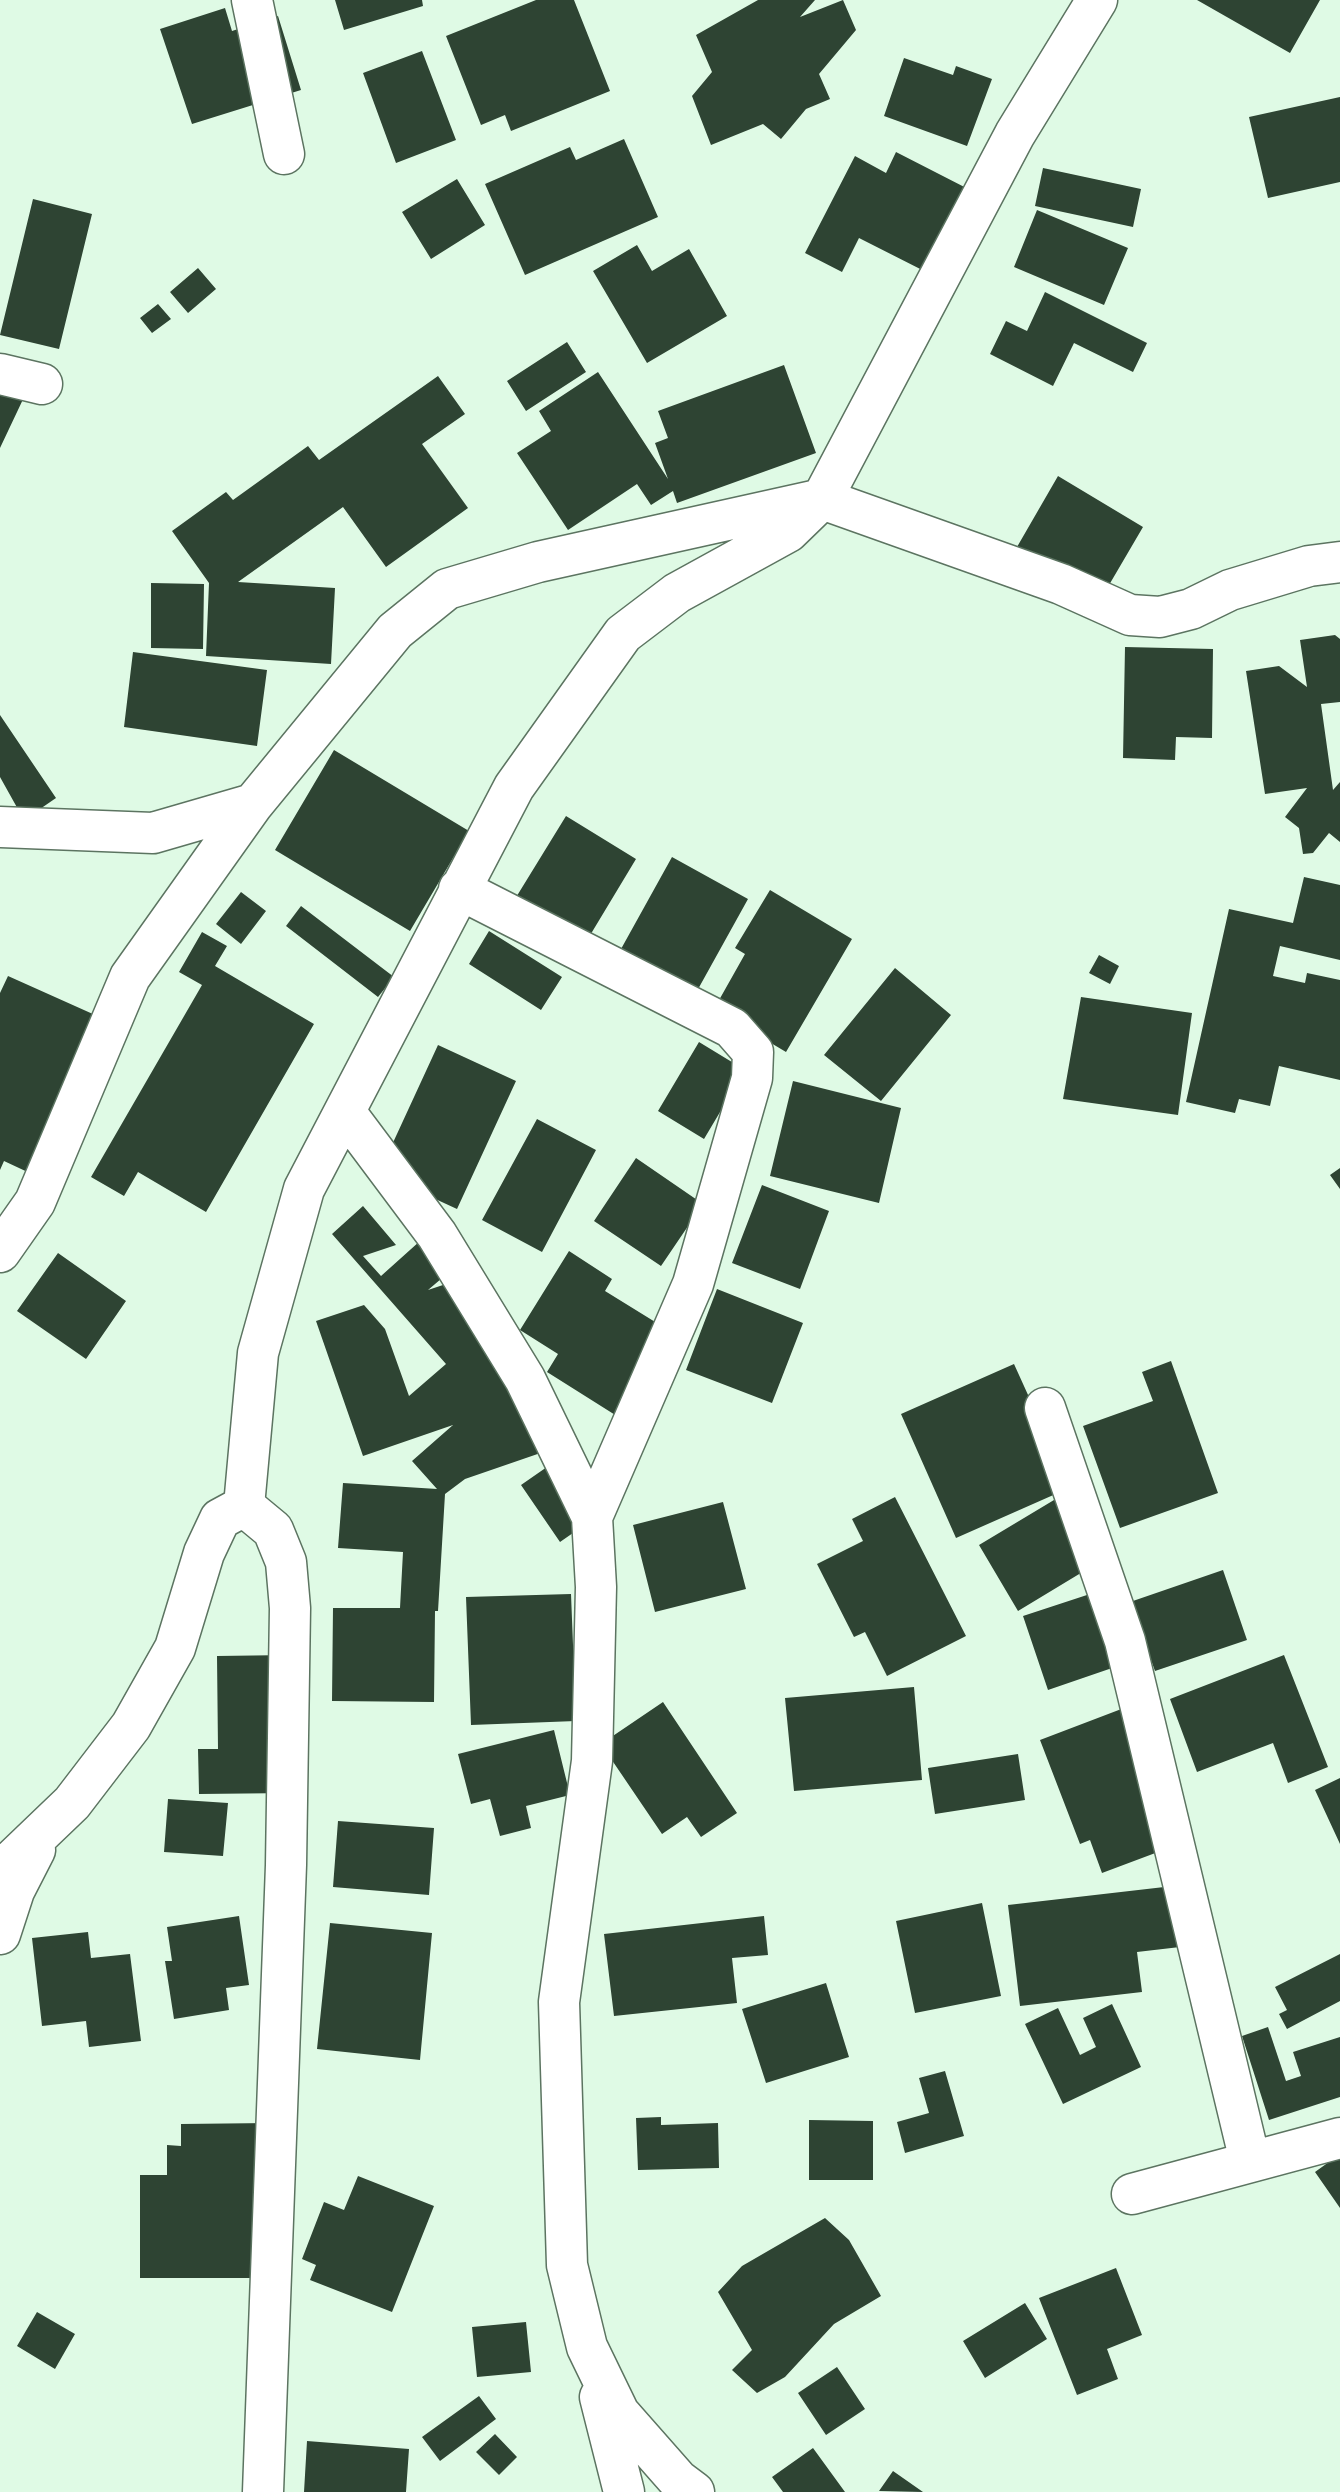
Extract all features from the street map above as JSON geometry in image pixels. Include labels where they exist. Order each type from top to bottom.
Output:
[{"type":"street","points":[[252,0],[284,154]]},
{"type":"street","points":[[244,1506],[258,1353],[304,1189],[514,787],[623,634],[677,593],[788,532],[822,499],[1015,134],[1097,0]]},
{"type":"street","points":[[0,374],[42,384]]},
{"type":"street","points":[[0,1252],[35,1202],[130,977],[253,804],[395,631],[447,589],[538,562],[822,499],[1061,584],[1130,615],[1160,617],[1191,609],[1230,590],[1309,566],[1340,562]]},
{"type":"street","points":[[0,827],[153,833],[253,804]]},
{"type":"street","points":[[459,889],[732,1028],[753,1052],[752,1078],[693,1284],[592,1517]]},
{"type":"street","points":[[345,1112],[437,1235],[509,1353],[592,1517],[596,1587],[592,1761],[559,2002],[567,2265],[624,2492]]},
{"type":"street","points":[[1045,1408],[1125,1641],[1250,2161]]},
{"type":"street","points":[[0,1872],[72,1803],[131,1726],[175,1648],[204,1553],[220,1519],[244,1506]]},
{"type":"street","points":[[244,1506],[273,1530],[286,1562],[290,1608],[286,1865],[263,2492]]},
{"type":"street","points":[[0,1934],[14,1891],[46,1828]]},
{"type":"street","points":[[1132,2194],[1250,2161],[1332,2152]]},
{"type":"street","points":[[587,2347],[619,2413],[678,2480],[694,2492]]},
{"type":"building","points":[[335,0],[422,0],[423,6],[344,30]]},
{"type":"building","points":[[536,0],[574,0],[610,91],[511,131],[505,115],[481,125],[446,36]]},
{"type":"building","points":[[758,0],[815,0],[800,17],[843,0],[856,30],[819,74],[830,99],[806,109],[781,139],[763,124],[711,145],[692,96],[712,72],[696,35]]},
{"type":"building","points":[[1197,0],[1320,0],[1290,53]]},
{"type":"building","points":[[225,8],[232,31],[278,16],[301,90],[192,124],[160,29]]},
{"type":"building","points":[[422,51],[456,140],[396,163],[363,73]]},
{"type":"building","points":[[904,58],[953,75],[956,66],[992,79],[967,146],[884,116]]},
{"type":"building","points":[[1340,97],[1340,182],[1268,198],[1249,117]]},
{"type":"building","points":[[624,139],[658,217],[525,275],[485,184],[570,147],[576,160]]},
{"type":"building","points":[[896,152],[978,194],[936,277],[859,238],[842,272],[805,253],[855,156],[886,173]]},
{"type":"building","points":[[1043,168],[1141,189],[1133,227],[1035,206]]},
{"type":"building","points":[[457,179],[485,225],[431,259],[402,212]]},
{"type":"building","points":[[33,199],[92,214],[59,349],[0,335]]},
{"type":"building","points":[[1037,210],[1128,248],[1104,305],[1014,267]]},
{"type":"building","points":[[637,245],[652,271],[689,249],[727,316],[647,363],[593,271]]},
{"type":"building","points":[[198,268],[216,289],[188,313],[170,292]]},
{"type":"building","points":[[1045,292],[1147,343],[1133,372],[1074,343],[1053,386],[990,354],[1006,321],[1027,331]]},
{"type":"building","points":[[158,304],[171,319],[152,333],[140,318]]},
{"type":"building","points":[[567,342],[586,372],[526,411],[507,381]]},
{"type":"building","points":[[784,365],[816,453],[677,503],[673,491],[651,505],[637,484],[568,530],[517,453],[551,431],[539,411],[598,372],[668,479],[655,443],[668,438],[658,411]]},
{"type":"building","points":[[438,376],[465,414],[422,444],[468,508],[386,567],[343,507],[238,582],[335,588],[331,664],[206,656],[209,583],[172,531],[226,492],[233,500],[308,446],[319,460]]},
{"type":"building","points":[[0,380],[26,393],[0,448]]},
{"type":"building","points":[[1058,476],[1143,527],[1102,597],[1017,547]]},
{"type":"building","points":[[151,583],[204,584],[203,649],[151,648]]},
{"type":"building","points":[[1335,635],[1340,639],[1340,702],[1321,704],[1333,790],[1340,782],[1340,842],[1329,833],[1313,853],[1303,854],[1299,828],[1285,817],[1307,788],[1265,794],[1246,671],[1279,666],[1307,687],[1300,640]]},
{"type":"building","points":[[1125,647],[1213,649],[1212,738],[1176,737],[1175,760],[1123,758]]},
{"type":"building","points":[[133,652],[267,670],[257,746],[124,727]]},
{"type":"building","points":[[0,715],[56,798],[24,820],[0,777]]},
{"type":"building","points":[[334,750],[469,831],[410,931],[275,850]]},
{"type":"building","points":[[566,816],[636,859],[586,942],[515,899]]},
{"type":"building","points":[[672,857],[748,899],[697,991],[621,949]]},
{"type":"building","points":[[1304,877],[1340,885],[1340,960],[1280,946],[1273,976],[1305,983],[1307,973],[1340,980],[1340,1080],[1279,1066],[1270,1106],[1239,1099],[1235,1113],[1186,1102],[1229,909],[1293,923]]},
{"type":"building","points":[[770,890],[852,939],[786,1052],[714,1009],[745,954],[735,948]]},
{"type":"building","points":[[241,892],[266,911],[241,944],[216,924]]},
{"type":"building","points":[[301,906],[394,977],[378,997],[286,926]]},
{"type":"building","points":[[489,931],[562,977],[541,1010],[469,964]]},
{"type":"building","points":[[202,932],[227,946],[215,966],[314,1024],[206,1212],[138,1172],[124,1196],[91,1177],[202,985],[179,972]]},
{"type":"building","points":[[1099,955],[1119,966],[1110,984],[1089,973]]},
{"type":"building","points":[[895,968],[951,1015],[881,1101],[824,1055]]},
{"type":"building","points":[[8,976],[104,1019],[34,1175],[4,1161],[0,1170],[0,993]]},
{"type":"building","points":[[1081,997],[1192,1013],[1178,1115],[1063,1099]]},
{"type":"building","points":[[699,1042],[745,1070],[704,1139],[658,1111]]},
{"type":"building","points":[[438,1045],[516,1081],[457,1209],[379,1173]]},
{"type":"building","points":[[793,1081],[901,1108],[879,1203],[770,1176]]},
{"type":"building","points":[[537,1119],[596,1150],[542,1252],[482,1220]]},
{"type":"building","points":[[636,1158],[703,1204],[661,1266],[594,1221]]},
{"type":"building","points":[[1340,1168],[1340,1189],[1330,1175]]},
{"type":"building","points":[[762,1185],[829,1211],[800,1289],[732,1263]]},
{"type":"building","points":[[363,1206],[396,1245],[363,1256],[381,1276],[420,1241],[448,1273],[428,1290],[452,1282],[555,1448],[465,1479],[445,1494],[438,1611],[435,1611],[434,1702],[332,1701],[333,1608],[400,1608],[403,1552],[338,1548],[343,1483],[437,1489],[412,1461],[453,1425],[363,1456],[316,1321],[364,1305],[385,1329],[409,1396],[446,1364],[332,1234]]},
{"type":"building","points":[[569,1251],[612,1279],[605,1291],[673,1333],[620,1418],[547,1372],[558,1354],[520,1330]]},
{"type":"building","points":[[58,1253],[126,1301],[86,1359],[17,1311]]},
{"type":"building","points":[[717,1289],[803,1323],[772,1403],[686,1370]]},
{"type":"building","points":[[1171,1361],[1218,1493],[1120,1528],[1083,1426],[1153,1401],[1142,1372]]},
{"type":"building","points":[[1014,1364],[1043,1428],[1076,1485],[956,1538],[901,1414]]},
{"type":"building","points":[[557,1460],[596,1517],[560,1542],[521,1485]]},
{"type":"building","points":[[1064,1494],[1104,1559],[1018,1611],[979,1545]]},
{"type":"building","points":[[895,1497],[966,1636],[887,1676],[865,1632],[854,1637],[817,1564],[863,1541],[852,1519]]},
{"type":"building","points":[[723,1502],[746,1589],[655,1612],[633,1525]]},
{"type":"building","points":[[1223,1570],[1247,1640],[1155,1671],[1130,1602]]},
{"type":"building","points":[[571,1594],[576,1721],[471,1725],[466,1597]]},
{"type":"building","points":[[1090,1594],[1115,1667],[1048,1690],[1023,1616]]},
{"type":"building","points":[[290,1655],[292,1793],[199,1794],[198,1749],[218,1749],[217,1656]]},
{"type":"building","points":[[1284,1655],[1328,1767],[1288,1783],[1273,1743],[1197,1772],[1170,1699]]},
{"type":"building","points":[[914,1687],[922,1780],[794,1791],[785,1698]]},
{"type":"building","points":[[663,1702],[737,1813],[701,1837],[687,1817],[662,1834],[601,1744]]},
{"type":"building","points":[[1124,1708],[1166,1822],[1149,1829],[1158,1852],[1102,1873],[1090,1840],[1080,1844],[1040,1740]]},
{"type":"building","points":[[554,1730],[570,1795],[526,1806],[531,1828],[500,1836],[490,1799],[471,1804],[458,1754]]},
{"type":"building","points":[[1018,1754],[1025,1800],[935,1814],[928,1768]]},
{"type":"building","points":[[1340,1778],[1340,1844],[1315,1790]]},
{"type":"building","points":[[168,1799],[228,1803],[223,1856],[164,1852]]},
{"type":"building","points":[[338,1821],[434,1828],[429,1895],[333,1887]]},
{"type":"building","points":[[1173,1886],[1180,1947],[1137,1952],[1142,1992],[1020,2006],[1008,1905]]},
{"type":"building","points":[[982,1903],[1001,1996],[915,2013],[896,1921]]},
{"type":"building","points":[[239,1916],[249,1985],[226,1988],[229,2010],[174,2019],[165,1961],[172,1961],[167,1927]]},
{"type":"building","points":[[764,1916],[768,1955],[732,1958],[737,2003],[614,2016],[604,1934]]},
{"type":"building","points":[[330,1923],[432,1933],[420,2060],[317,2049]]},
{"type":"building","points":[[88,1932],[91,1958],[130,1954],[141,2041],[89,2047],[86,2021],[42,2026],[32,1938]]},
{"type":"building","points":[[1340,1954],[1340,2001],[1287,2029],[1279,2014],[1287,2010],[1275,1987]]},
{"type":"building","points":[[826,1983],[849,2057],[766,2083],[742,2009]]},
{"type":"building","points":[[1112,2004],[1141,2067],[1063,2104],[1025,2024],[1058,2008],[1080,2055],[1096,2047],[1083,2018]]},
{"type":"building","points":[[1268,2027],[1286,2081],[1301,2076],[1293,2052],[1340,2037],[1340,2097],[1269,2120],[1242,2036]]},
{"type":"building","points":[[945,2071],[964,2136],[905,2153],[897,2122],[929,2113],[919,2078]]},
{"type":"building","points":[[661,2117],[661,2125],[718,2123],[719,2168],[638,2170],[636,2118]]},
{"type":"building","points":[[809,2120],[873,2121],[873,2180],[809,2180]]},
{"type":"building","points":[[270,2123],[271,2278],[140,2278],[140,2175],[167,2175],[167,2145],[181,2146],[181,2124]]},
{"type":"building","points":[[1340,2154],[1340,2208],[1315,2172]]},
{"type":"building","points":[[358,2176],[434,2206],[392,2312],[310,2280],[316,2265],[302,2259],[324,2202],[344,2210]]},
{"type":"building","points":[[825,2218],[849,2240],[881,2296],[834,2324],[785,2377],[757,2393],[732,2370],[752,2350],[718,2292],[742,2266]]},
{"type":"building","points":[[1116,2268],[1142,2335],[1107,2349],[1118,2379],[1077,2395],[1039,2298]]},
{"type":"building","points":[[1025,2303],[1047,2339],[985,2378],[963,2341]]},
{"type":"building","points":[[37,2312],[75,2334],[55,2369],[17,2346]]},
{"type":"building","points":[[526,2322],[531,2372],[477,2377],[472,2327]]},
{"type":"building","points":[[837,2367],[865,2409],[826,2435],[798,2393]]},
{"type":"building","points":[[479,2396],[496,2419],[440,2461],[422,2437]]},
{"type":"building","points":[[495,2434],[517,2457],[499,2475],[476,2452]]},
{"type":"building","points":[[307,2441],[409,2449],[406,2492],[304,2492]]},
{"type":"building","points":[[813,2448],[845,2492],[783,2492],[772,2477]]},
{"type":"building","points":[[893,2471],[923,2492],[879,2491]]}]
